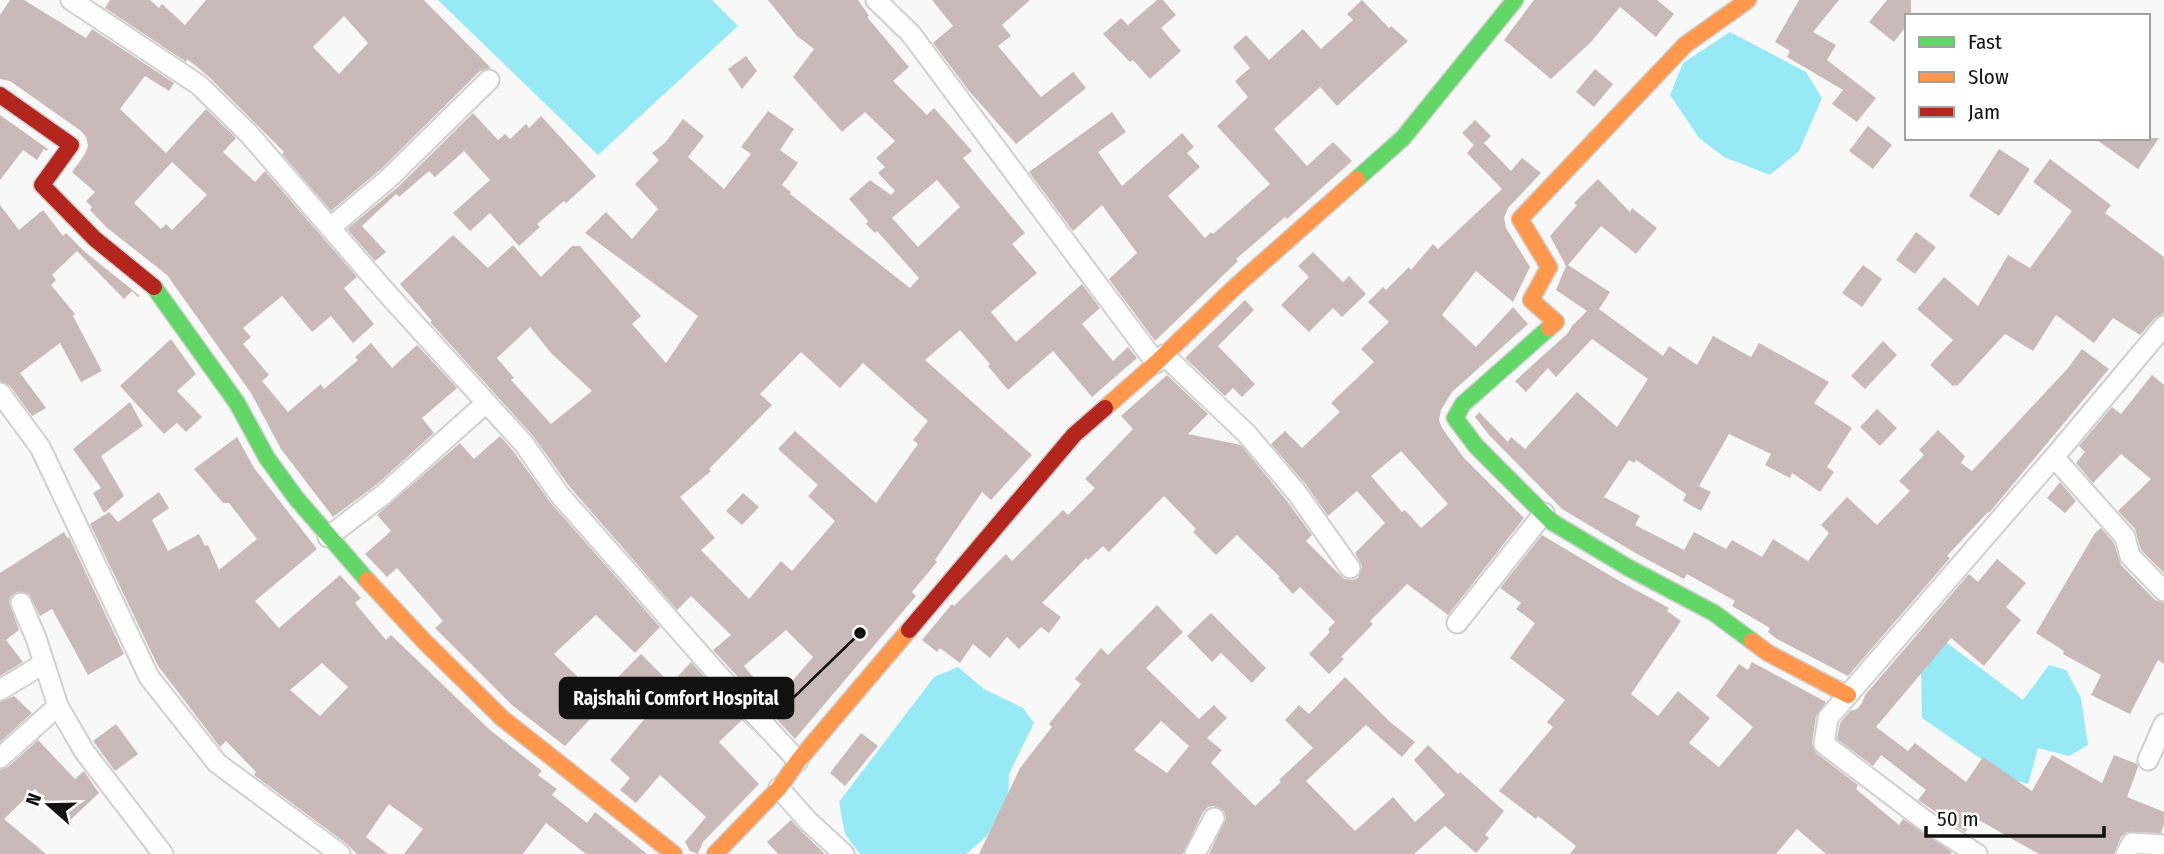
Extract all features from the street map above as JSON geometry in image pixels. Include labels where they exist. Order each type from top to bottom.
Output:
[{"type":"street","points":[[72,0],[199,85],[249,134],[384,290],[524,443],[559,495],[798,761]]},
{"type":"street","points":[[876,0],[911,34],[1160,359],[1247,434],[1297,494],[1350,568]]},
{"type":"street","points":[[715,854],[779,788],[798,761],[1074,435],[1403,138],[1515,0]]},
{"type":"street","points":[[1748,0],[1685,45],[1520,219],[1549,267],[1531,300],[1556,322],[1462,404],[1455,418],[1476,446],[1552,522],[1629,568],[1713,613],[1769,653],[1848,695]]},
{"type":"street","points":[[331,227],[388,178],[489,80]]},
{"type":"street","points":[[0,95],[71,145],[42,185],[95,239],[153,285],[237,403],[267,458],[328,537],[424,641],[502,718],[674,854]]},
{"type":"street","points":[[1977,854],[1927,822],[1824,744],[1828,718],[2164,326]]},
{"type":"street","points":[[0,393],[40,447],[149,677],[217,763],[340,854]]},
{"type":"street","points":[[328,537],[384,494],[486,403]]},
{"type":"street","points":[[2054,457],[2125,537],[2130,556],[2164,591]]},
{"type":"street","points":[[1457,623],[1544,513]]},
{"type":"street","points":[[21,603],[36,638],[58,706],[84,751],[163,854]]},
{"type":"street","points":[[0,690],[43,664]]},
{"type":"street","points":[[0,758],[58,706]]},
{"type":"street","points":[[2148,760],[2164,724]]},
{"type":"street","points":[[779,788],[808,821],[844,854]]},
{"type":"street","points":[[1195,854],[1214,818]]},
{"type":"street","points":[[2126,854],[2132,843],[2164,845]]},
{"type":"water","points":[[438,0],[712,0],[738,26],[598,155]]},
{"type":"water","points":[[1730,32],[1806,72],[1822,98],[1799,151],[1770,175],[1724,157],[1699,138],[1670,95],[1683,63]]},
{"type":"water","points":[[1935,634],[2023,700],[2049,665],[2066,670],[2081,698],[2088,745],[2069,756],[2038,748],[2028,784],[2010,779],[1922,718],[1921,670]]},
{"type":"water","points":[[958,667],[984,689],[1023,708],[1034,723],[1009,774],[1008,802],[986,837],[966,854],[860,854],[845,834],[839,802],[934,677]]},
{"type":"building","points":[[10,0],[24,0],[86,38],[92,29],[174,83],[169,91],[145,76],[120,109],[166,153],[206,109],[236,138],[223,152],[255,182],[265,171],[357,277],[344,288],[374,324],[353,343],[331,316],[312,332],[282,296],[243,328],[251,337],[243,344],[269,375],[262,381],[288,412],[321,384],[324,389],[358,360],[355,357],[371,343],[392,368],[417,345],[457,388],[422,418],[434,433],[376,485],[333,517],[281,449],[251,393],[167,275],[106,227],[90,210],[92,207],[86,201],[95,192],[72,172],[85,154],[88,146],[86,137],[10,81],[0,79],[0,15]],"holes":[[[172,162],[207,195],[172,230],[166,224],[161,229],[134,203]]]},
{"type":"building","points":[[110,0],[150,0],[159,8],[162,4],[185,25],[206,0],[424,0],[491,68],[480,71],[381,169],[331,211],[282,154],[284,152],[208,76],[187,59],[186,62],[105,8]],"holes":[[[344,16],[368,43],[339,74],[313,47]]]},
{"type":"building","points":[[768,0],[858,0],[869,16],[867,17],[909,67],[893,81],[927,115],[934,108],[972,151],[963,158],[1025,233],[1012,244],[1037,273],[991,312],[1016,342],[1082,284],[1100,308],[1082,324],[1113,361],[1128,347],[1137,358],[1092,397],[1053,351],[1008,390],[988,366],[990,364],[960,330],[925,360],[1032,455],[991,500],[982,492],[935,560],[937,562],[912,592],[916,596],[795,739],[713,650],[731,635],[691,596],[677,610],[569,486],[533,436],[430,322],[432,321],[400,284],[453,235],[488,268],[513,245],[541,277],[572,246],[580,246],[641,316],[632,324],[666,363],[698,316],[585,233],[606,212],[632,239],[658,209],[635,184],[659,160],[652,153],[665,143],[683,119],[704,136],[688,157],[724,189],[751,154],[741,147],[768,111],[794,129],[780,150],[798,163],[782,185],[910,288],[919,278],[877,231],[875,233],[866,224],[868,221],[849,199],[870,180],[891,195],[895,191],[878,173],[885,167],[876,158],[895,141],[865,112],[842,132],[793,77],[814,49],[797,36]],"holes":[[[937,180],[960,207],[918,247],[892,218]],[[530,327],[551,353],[592,391],[551,424],[511,380],[514,378],[497,358]],[[801,352],[840,388],[863,363],[928,421],[913,440],[918,444],[876,503],[795,431],[778,449],[818,485],[808,496],[835,521],[792,571],[781,561],[749,599],[701,550],[715,538],[680,497],[711,471],[709,469],[772,405],[760,394]],[[786,630],[813,657],[774,702],[744,666]]]},
{"type":"building","points":[[932,0],[1030,0],[1002,25],[1011,36],[998,46],[1041,97],[1073,72],[1086,88],[1016,144],[969,91],[933,43],[953,26]]},
{"type":"building","points":[[1157,0],[1163,0],[1176,15],[1161,28],[1181,51],[1150,79],[1103,34],[1121,18],[1128,25]]},
{"type":"building","points":[[1362,0],[1389,28],[1391,26],[1408,41],[1337,106],[1320,87],[1274,129],[1307,166],[1333,142],[1352,161],[1287,219],[1285,217],[1236,259],[1238,261],[1155,341],[1109,279],[1137,253],[1102,205],[1073,231],[1029,172],[1112,112],[1126,132],[1098,152],[1122,186],[1182,133],[1194,147],[1187,153],[1200,167],[1168,196],[1205,238],[1211,232],[1213,234],[1270,184],[1217,126],[1248,97],[1235,81],[1250,68],[1233,47],[1246,35],[1269,60],[1303,29],[1321,49],[1353,20],[1347,14]]},
{"type":"building","points":[[1534,0],[1657,0],[1674,14],[1656,37],[1620,7],[1591,42],[1551,79],[1504,40]]},
{"type":"building","points":[[1799,0],[1839,0],[1813,32],[1836,45],[1827,60],[1876,98],[1857,122],[1832,104],[1843,90],[1787,57],[1790,51],[1775,42]]},
{"type":"building","points":[[1887,0],[1911,0],[1911,14],[1905,14],[1905,28],[1894,42],[1869,22]]},
{"type":"building","points":[[746,56],[757,71],[742,89],[728,69]]},
{"type":"building","points":[[1595,69],[1613,84],[1594,107],[1576,92]]},
{"type":"building","points":[[473,113],[498,140],[505,134],[510,139],[526,124],[529,128],[541,116],[596,176],[537,224],[540,227],[519,246],[490,213],[470,231],[453,213],[490,180],[464,151],[435,177],[429,171],[399,197],[396,194],[362,226],[386,252],[375,261],[347,229],[398,187]]},
{"type":"building","points":[[0,115],[48,149],[44,149],[37,160],[23,150],[0,180]]},
{"type":"building","points":[[1475,120],[1491,136],[1484,143],[1511,171],[1522,158],[1541,173],[1508,208],[1504,218],[1506,228],[1530,267],[1513,302],[1476,271],[1442,315],[1476,347],[1513,307],[1528,324],[1452,392],[1441,410],[1439,420],[1442,428],[1464,458],[1524,518],[1448,615],[1407,584],[1370,621],[1373,624],[1341,657],[1344,659],[1329,674],[1309,654],[1330,632],[1328,629],[1335,622],[1300,587],[1293,594],[1278,578],[1280,577],[1237,535],[1216,555],[1193,532],[1196,529],[1164,496],[1109,552],[1103,546],[1088,560],[1086,558],[1042,603],[1061,617],[1049,633],[1041,627],[1019,649],[1007,637],[990,658],[973,644],[960,663],[940,648],[937,652],[922,640],[952,604],[954,606],[1006,554],[1012,561],[1063,510],[1068,515],[1095,488],[1085,479],[1133,429],[1121,416],[1167,375],[1208,414],[1188,434],[1241,445],[1312,535],[1306,541],[1344,579],[1358,578],[1362,566],[1355,553],[1385,523],[1357,491],[1328,516],[1307,486],[1271,444],[1285,431],[1302,448],[1340,412],[1331,403],[1374,362],[1361,349],[1389,322],[1368,302],[1383,287],[1386,290],[1409,267],[1411,270],[1433,244],[1438,249],[1502,189],[1467,153],[1474,145],[1462,133]],"holes":[[[1401,451],[1448,504],[1421,528],[1405,510],[1402,512],[1371,476]]]},
{"type":"building","points":[[1868,126],[1892,145],[1873,169],[1849,151]]},
{"type":"building","points":[[2159,138],[2138,169],[2097,140]]},
{"type":"building","points":[[1999,149],[2030,169],[1999,216],[1969,196]]},
{"type":"building","points":[[2050,159],[2111,205],[2105,213],[2164,257],[2164,313],[2155,318],[2140,335],[2113,318],[2094,343],[2056,315],[2033,351],[2005,334],[1957,386],[1953,386],[1930,365],[1953,340],[1917,309],[1944,277],[1978,306],[2008,255],[2030,268],[2072,211],[2033,182]]},
{"type":"building","points":[[1598,179],[1630,212],[1632,208],[1657,228],[1636,254],[1601,226],[1568,265],[1610,292],[1599,309],[1663,356],[1669,346],[1697,365],[1713,336],[1751,357],[1759,343],[1829,382],[1814,403],[1852,428],[1827,467],[1834,472],[1820,492],[1792,473],[1790,478],[1765,465],[1771,454],[1729,434],[1699,486],[1711,492],[1701,511],[1683,501],[1686,494],[1636,460],[1634,463],[1629,460],[1604,497],[1640,516],[1635,525],[1684,550],[1694,532],[1726,549],[1732,540],[1762,557],[1773,539],[1808,561],[1829,533],[1821,525],[1847,497],[1877,525],[1910,491],[1899,481],[1924,455],[1919,450],[1938,430],[1965,456],[1961,463],[1972,471],[2068,368],[2082,349],[2109,369],[1989,513],[1947,556],[1950,558],[1848,676],[1777,639],[1768,632],[1770,628],[1732,606],[1735,601],[1687,574],[1684,579],[1562,509],[1489,435],[1475,417],[1479,412],[1508,442],[1511,437],[1525,449],[1577,392],[1617,427],[1648,379],[1592,339],[1556,377],[1548,368],[1526,392],[1515,381],[1567,334],[1587,311],[1556,290],[1566,266],[1550,236],[1577,205],[1574,203]]},
{"type":"building","points":[[0,205],[19,230],[43,210],[63,236],[66,233],[85,252],[140,296],[132,291],[124,299],[77,251],[52,275],[56,280],[51,285],[75,314],[73,316],[102,371],[81,382],[60,343],[20,373],[46,408],[32,416],[10,386],[0,381]]},
{"type":"building","points":[[1916,232],[1936,247],[1915,274],[1896,260]]},
{"type":"building","points":[[1313,252],[1343,282],[1349,276],[1366,294],[1342,317],[1333,308],[1309,332],[1281,305],[1309,277],[1298,266]]},
{"type":"building","points":[[1863,265],[1882,279],[1862,307],[1842,293]]},
{"type":"building","points":[[1245,300],[1254,310],[1218,346],[1255,384],[1242,397],[1233,388],[1225,396],[1185,358]]},
{"type":"building","points":[[171,339],[196,374],[177,391],[202,417],[186,432],[177,423],[164,434],[120,386]]},
{"type":"building","points":[[1883,341],[1897,355],[1865,389],[1851,376]]},
{"type":"building","points":[[2152,375],[2164,385],[2164,573],[2141,550],[2135,529],[2118,511],[2151,479],[2121,454],[2093,483],[2076,463],[2085,452],[2079,446],[2112,407],[2121,414]]},
{"type":"building","points":[[130,402],[143,426],[101,456],[124,496],[104,513],[93,493],[101,488],[73,449]]},
{"type":"building","points":[[1877,409],[1897,428],[1880,446],[1860,427]]},
{"type":"building","points":[[500,436],[550,502],[660,627],[635,653],[596,615],[554,654],[605,703],[565,746],[513,706],[435,628],[443,621],[397,568],[387,577],[365,554],[391,531],[377,515],[460,443],[474,459]]},
{"type":"building","points":[[237,437],[254,468],[317,549],[255,601],[279,628],[340,575],[361,598],[355,603],[386,640],[391,635],[490,730],[542,771],[538,775],[557,789],[552,795],[587,823],[595,812],[647,854],[586,854],[546,823],[523,854],[404,854],[423,829],[389,804],[366,837],[388,854],[357,854],[254,775],[256,772],[226,741],[220,747],[158,666],[90,524],[109,512],[118,522],[159,492],[169,508],[152,520],[168,551],[199,534],[205,546],[208,545],[219,570],[257,539],[229,503],[223,503],[194,469]],"holes":[[[322,663],[348,687],[320,716],[290,690]]]},
{"type":"building","points":[[2060,482],[2076,501],[2065,513],[2047,498]]},
{"type":"building","points":[[743,493],[759,507],[742,525],[726,511]]},
{"type":"building","points":[[2101,528],[2114,543],[2121,565],[2155,600],[2164,603],[2164,664],[2158,660],[2130,714],[2091,695],[2101,675],[2063,654],[2064,651],[2036,633],[2095,533]]},
{"type":"building","points":[[64,532],[67,538],[69,537],[124,654],[88,675],[52,609],[40,616],[29,594],[17,592],[11,596],[9,602],[19,630],[6,640],[23,662],[0,676],[0,573]]},
{"type":"building","points":[[1542,535],[1669,608],[1667,611],[1681,621],[1631,694],[1658,716],[1678,691],[1710,718],[1689,743],[1719,767],[1753,727],[1716,696],[1739,664],[1748,670],[1752,662],[1826,702],[1816,716],[1812,743],[1816,753],[1858,785],[1856,789],[1899,825],[1903,819],[1952,852],[1826,854],[1797,829],[1776,854],[1570,854],[1576,846],[1538,816],[1536,819],[1499,791],[1553,727],[1547,722],[1565,700],[1510,658],[1535,623],[1516,609],[1521,603],[1500,588]]},
{"type":"building","points":[[1997,559],[2026,583],[2006,607],[2021,620],[1984,666],[1951,638],[1876,727],[1908,751],[1915,743],[1966,782],[1983,757],[2032,791],[2052,755],[2102,783],[2114,755],[2137,764],[2127,797],[2164,812],[2161,833],[2127,832],[2121,837],[2114,854],[2039,854],[1975,818],[1965,832],[1918,800],[1926,790],[1881,755],[1873,766],[1837,739],[1840,723],[1850,711],[1857,709],[1865,695],[1969,574],[1978,582]]},
{"type":"building","points":[[1157,605],[1183,632],[1146,668],[1199,719],[1214,705],[1227,718],[1207,738],[1222,750],[1211,763],[1255,806],[1313,748],[1285,720],[1299,705],[1309,714],[1345,677],[1389,721],[1415,742],[1402,757],[1366,725],[1306,781],[1355,831],[1393,797],[1415,822],[1445,795],[1414,760],[1428,745],[1458,774],[1460,772],[1504,811],[1485,835],[1489,838],[1476,853],[1445,826],[1414,854],[1209,854],[1226,818],[1224,811],[1214,806],[1203,812],[1183,854],[979,854],[1020,768],[1052,727],[1049,724],[1081,684],[1075,679],[1101,648],[1108,655]],"holes":[[[1161,721],[1189,746],[1167,773],[1134,750]]]},
{"type":"building","points":[[1211,613],[1266,668],[1252,683],[1221,653],[1212,662],[1187,636]]},
{"type":"building","points":[[641,654],[671,684],[691,662],[760,738],[742,720],[719,742],[759,784],[703,842],[698,854],[690,851],[685,842],[706,817],[660,775],[636,803],[620,790],[630,778],[610,760],[647,716],[614,681]]},
{"type":"building","points":[[14,696],[32,713],[0,742],[0,702]]},
{"type":"building","points":[[116,724],[138,754],[115,771],[93,741]]},
{"type":"building","points":[[861,733],[878,746],[845,786],[830,773]]},
{"type":"building","points":[[38,740],[75,779],[84,771],[99,793],[67,823],[58,813],[55,815],[35,789],[4,819],[46,854],[0,854],[0,770],[8,767]]},
{"type":"building","points":[[791,820],[825,854],[778,854],[767,842]]},
{"type":"traffic: fast","points":[[1357,179],[1403,138],[1515,0]]},
{"type":"traffic: fast","points":[[154,287],[237,403],[267,458],[296,498],[367,580]]},
{"type":"traffic: fast","points":[[1549,328],[1463,404],[1455,418],[1476,446],[1552,522],[1629,568],[1714,613],[1752,641]]},
{"type":"traffic: slow","points":[[1549,328],[1556,322],[1531,300],[1549,267],[1520,219],[1685,45],[1748,0]]},
{"type":"traffic: slow","points":[[1105,408],[1236,286],[1357,179]]},
{"type":"traffic: slow","points":[[367,580],[502,718],[674,854]]},
{"type":"traffic: slow","points":[[715,854],[779,788],[798,761],[909,630]]},
{"type":"traffic: slow","points":[[1752,641],[1768,653],[1848,695]]},
{"type":"traffic: jam","points":[[0,95],[71,145],[42,185],[95,239],[154,287]]},
{"type":"traffic: jam","points":[[909,630],[1074,435],[1105,408]]},
{"type":"place","name":"Rajshahi Comfort Hospital","points":[[860,633]]}]
